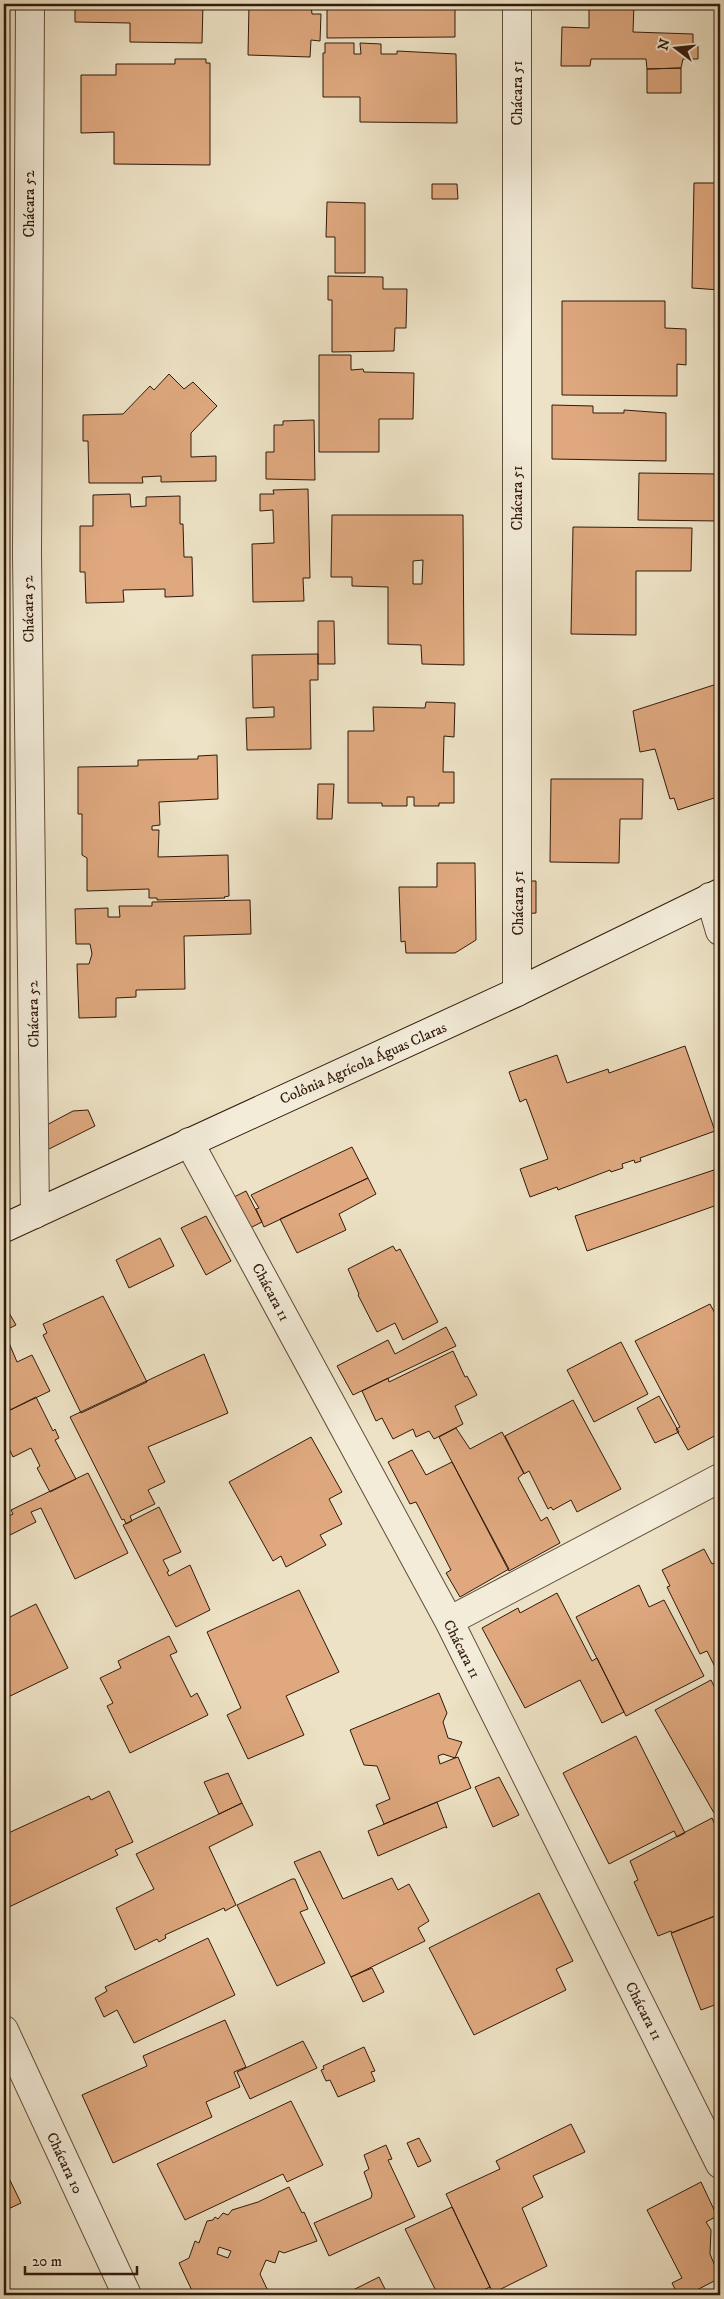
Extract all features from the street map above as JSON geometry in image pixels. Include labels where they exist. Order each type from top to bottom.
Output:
[{"type":"street","name":"Chácara 52","points":[[30,4],[27,554],[34,1214]]},
{"type":"street","name":"Chácara 51","points":[[517,4],[517,992]]},
{"type":"street","name":"Colônia Agrícola Águas Claras","points":[[4,1228],[517,992],[715,895]]},
{"type":"street","points":[[715,895],[720,931]]},
{"type":"street","name":"Chácara 11","points":[[189,1142],[449,1622],[720,2164]]},
{"type":"street","points":[[449,1622],[720,1478]]},
{"type":"street","name":"Chácara 10","points":[[4,2030],[127,2295]]},
{"type":"building","points":[[75,4],[203,4],[202,43],[130,42],[130,23],[75,22]]},
{"type":"building","points":[[249,4],[311,5],[312,14],[321,14],[320,41],[311,40],[310,57],[248,55]]},
{"type":"building","points":[[327,4],[455,5],[455,37],[327,38]]},
{"type":"building","points":[[589,4],[634,4],[633,32],[693,34],[693,46],[698,46],[698,59],[683,59],[681,68],[647,69],[646,59],[591,59],[590,66],[561,66],[562,27],[589,28]]},
{"type":"building","points":[[325,43],[354,43],[354,54],[361,54],[360,43],[381,44],[381,54],[397,54],[397,51],[456,54],[457,123],[360,122],[360,97],[323,97],[323,53],[325,53]]},
{"type":"building","points":[[175,59],[206,59],[206,63],[210,63],[210,165],[114,164],[114,132],[81,133],[81,75],[116,75],[116,64],[175,64]]},
{"type":"building","points":[[681,68],[681,93],[647,93],[647,69]]},
{"type":"building","points":[[694,183],[720,183],[720,290],[692,288]]},
{"type":"building","points":[[432,184],[457,184],[458,199],[432,199]]},
{"type":"building","points":[[327,202],[365,203],[365,273],[335,273],[335,237],[326,237]]},
{"type":"building","points":[[328,276],[383,277],[383,289],[407,289],[406,328],[395,328],[394,351],[332,352],[332,300],[328,300]]},
{"type":"building","points":[[562,301],[665,301],[665,328],[686,329],[686,365],[677,364],[677,396],[562,395]]},
{"type":"building","points":[[319,355],[351,355],[351,370],[363,369],[364,372],[414,373],[413,419],[379,419],[379,452],[319,452]]},
{"type":"building","points":[[169,374],[184,389],[193,382],[217,406],[191,433],[191,457],[216,456],[216,481],[161,482],[161,476],[142,477],[143,483],[89,483],[88,441],[83,441],[83,415],[123,414],[150,386],[154,390]]},
{"type":"building","points":[[552,405],[593,406],[593,413],[624,413],[624,410],[666,413],[666,461],[552,459]]},
{"type":"building","points":[[314,420],[315,480],[266,479],[266,452],[274,452],[274,425],[283,425],[283,421]]},
{"type":"building","points":[[639,473],[720,474],[720,521],[638,520]]},
{"type":"building","points":[[308,489],[310,578],[303,578],[304,601],[253,602],[252,544],[274,543],[273,510],[260,511],[260,494],[274,494],[273,490]]},
{"type":"building","points":[[130,494],[131,507],[146,506],[146,497],[180,496],[180,524],[183,524],[184,557],[192,557],[193,596],[165,597],[165,589],[123,590],[124,602],[86,603],[85,572],[80,572],[80,526],[93,526],[93,495]]},
{"type":"building","points":[[332,515],[463,515],[464,665],[422,664],[421,645],[388,644],[388,587],[352,586],[352,577],[331,577]],"holes":[[[423,560],[422,584],[413,584],[413,561]]]},
{"type":"building","points":[[573,527],[692,528],[691,571],[636,571],[636,635],[571,634]]},
{"type":"building","points":[[318,621],[334,621],[335,664],[318,664]]},
{"type":"building","points":[[318,654],[318,680],[310,680],[311,749],[247,750],[246,718],[274,717],[274,707],[253,708],[252,655]]},
{"type":"building","points":[[720,683],[720,796],[678,810],[674,798],[670,799],[655,749],[640,752],[633,711]]},
{"type":"building","points":[[426,702],[455,703],[454,737],[444,736],[443,772],[454,772],[454,803],[439,803],[439,806],[414,806],[414,797],[407,797],[407,806],[382,806],[382,803],[348,803],[348,731],[374,731],[373,707],[425,708]]},
{"type":"building","points":[[217,755],[218,799],[159,802],[160,825],[152,826],[152,830],[159,830],[158,857],[228,855],[229,896],[225,898],[157,900],[157,898],[149,898],[149,889],[87,891],[87,858],[82,855],[82,814],[78,814],[78,767],[138,766],[138,760],[198,759],[198,756]]},
{"type":"building","points":[[551,779],[643,779],[642,819],[620,819],[619,863],[550,862]]},
{"type":"building","points":[[318,784],[334,784],[332,819],[317,819]]},
{"type":"building","points":[[437,863],[475,863],[476,940],[455,953],[406,953],[405,941],[401,942],[399,887],[437,887]]},
{"type":"building","points":[[521,881],[536,881],[536,913],[521,914]]},
{"type":"building","points":[[250,900],[251,934],[184,936],[185,989],[136,990],[136,997],[116,998],[116,1017],[79,1018],[77,964],[89,964],[92,954],[90,944],[76,944],[75,909],[108,908],[108,917],[120,917],[119,906],[152,906],[152,902]]},
{"type":"building","points":[[685,1046],[715,1131],[640,1158],[641,1161],[635,1163],[634,1160],[622,1164],[623,1168],[611,1172],[610,1170],[558,1190],[557,1187],[530,1197],[520,1169],[548,1159],[526,1099],[520,1102],[509,1072],[557,1055],[567,1083],[608,1069],[609,1073]]},
{"type":"building","points":[[88,1110],[95,1126],[49,1149],[39,1129],[73,1111]]},
{"type":"building","points":[[352,1147],[368,1178],[264,1227],[256,1209],[259,1208],[251,1195]]},
{"type":"building","points":[[714,1170],[720,1189],[720,1204],[587,1251],[575,1216]]},
{"type":"building","points":[[368,1178],[376,1194],[339,1214],[346,1230],[297,1253],[280,1219]]},
{"type":"building","points":[[246,1191],[262,1222],[242,1232],[234,1197]]},
{"type":"building","points":[[206,1216],[231,1261],[206,1275],[181,1228]]},
{"type":"building","points":[[160,1238],[174,1266],[129,1288],[116,1260]]},
{"type":"building","points":[[393,1246],[396,1251],[400,1249],[438,1322],[403,1340],[395,1323],[377,1332],[358,1295],[348,1269]]},
{"type":"building","points":[[103,1296],[147,1382],[81,1413],[43,1335],[47,1333],[43,1324]]},
{"type":"building","points":[[710,1304],[720,1323],[720,1433],[688,1450],[676,1429],[680,1427],[635,1341]]},
{"type":"building","points":[[8,1311],[16,1325],[4,1331],[4,1313]]},
{"type":"building","points":[[446,1327],[456,1346],[353,1395],[337,1366],[388,1340],[395,1354]]},
{"type":"building","points":[[4,1331],[17,1362],[32,1355],[50,1391],[4,1413]]},
{"type":"building","points":[[621,1342],[648,1394],[594,1422],[567,1370]]},
{"type":"building","points":[[453,1351],[465,1377],[467,1376],[477,1395],[455,1406],[463,1424],[434,1439],[429,1431],[416,1437],[413,1429],[393,1439],[382,1418],[376,1421],[362,1391],[388,1378],[389,1382]]},
{"type":"building","points":[[204,1354],[228,1413],[148,1447],[165,1482],[148,1490],[155,1504],[130,1516],[132,1521],[126,1524],[124,1519],[122,1520],[70,1417]]},
{"type":"building","points":[[659,1396],[679,1432],[655,1443],[637,1408]]},
{"type":"building","points":[[36,1397],[53,1431],[55,1429],[59,1438],[55,1440],[76,1479],[50,1492],[37,1468],[40,1466],[31,1448],[13,1457],[4,1438],[4,1413]]},
{"type":"building","points":[[573,1400],[621,1489],[577,1512],[571,1500],[553,1510],[551,1507],[548,1509],[529,1471],[524,1474],[505,1436]]},
{"type":"building","points":[[456,1428],[470,1449],[502,1432],[524,1473],[518,1478],[541,1521],[547,1517],[560,1543],[509,1571],[439,1437]]},
{"type":"building","points":[[311,1437],[342,1492],[329,1499],[342,1524],[320,1535],[326,1545],[286,1567],[281,1556],[273,1561],[229,1482]]},
{"type":"building","points":[[412,1450],[426,1475],[452,1462],[509,1569],[460,1597],[446,1573],[451,1570],[416,1502],[410,1504],[388,1462]]},
{"type":"building","points":[[88,1473],[128,1553],[75,1579],[41,1508],[31,1512],[36,1522],[4,1538],[4,1518],[13,1514],[11,1510]]},
{"type":"building","points":[[159,1507],[181,1552],[163,1560],[169,1571],[167,1572],[169,1576],[190,1565],[210,1610],[176,1627],[123,1525]]},
{"type":"building","points":[[704,1549],[712,1564],[720,1560],[720,1677],[707,1651],[700,1654],[667,1587],[670,1586],[662,1570]]},
{"type":"building","points":[[639,1585],[649,1607],[664,1600],[704,1676],[626,1716],[576,1617]]},
{"type":"building","points":[[299,1590],[339,1672],[286,1696],[304,1735],[248,1759],[227,1715],[241,1708],[207,1632]]},
{"type":"building","points":[[557,1593],[592,1661],[597,1658],[624,1712],[602,1723],[580,1680],[525,1708],[482,1628],[518,1608],[520,1613]]},
{"type":"building","points":[[36,1604],[68,1668],[4,1699],[4,1620]]},
{"type":"building","points":[[169,1636],[177,1652],[170,1655],[191,1697],[197,1693],[208,1715],[130,1753],[107,1706],[113,1703],[100,1678],[121,1668],[118,1661]]},
{"type":"building","points":[[711,1680],[720,1698],[720,1810],[714,1813],[655,1710]]},
{"type":"building","points":[[439,1693],[447,1713],[443,1722],[448,1738],[462,1742],[455,1758],[458,1757],[471,1788],[384,1824],[376,1805],[390,1799],[377,1766],[364,1765],[350,1730]],"holes":[[[443,1754],[455,1758],[440,1764],[438,1756]]]},
{"type":"building","points":[[636,1736],[685,1833],[677,1837],[674,1831],[609,1864],[563,1773]]},
{"type":"building","points":[[228,1773],[242,1803],[219,1814],[204,1782]]},
{"type":"building","points":[[499,1777],[519,1815],[493,1827],[475,1787]]},
{"type":"building","points":[[109,1791],[133,1842],[115,1850],[118,1855],[9,1907],[4,1897],[4,1835],[89,1796],[91,1800]]},
{"type":"building","points":[[437,1802],[447,1828],[445,1827],[378,1856],[368,1831]]},
{"type":"building","points":[[242,1803],[253,1825],[209,1847],[236,1905],[225,1911],[224,1908],[165,1935],[166,1938],[159,1942],[157,1939],[135,1950],[116,1908],[154,1889],[136,1854]]},
{"type":"building","points":[[712,1818],[720,1837],[720,1914],[672,1933],[671,1931],[658,1936],[634,1882],[638,1880],[630,1861]]},
{"type":"building","points":[[320,1851],[343,1899],[392,1878],[398,1890],[409,1884],[429,1921],[418,1928],[425,1941],[351,1977],[294,1862]]},
{"type":"building","points":[[295,1879],[308,1909],[300,1912],[325,1963],[277,1986],[237,1905]]},
{"type":"building","points":[[539,1893],[573,1961],[556,1969],[566,1990],[474,2035],[429,1948]]},
{"type":"building","points":[[720,1914],[720,2003],[701,2010],[671,1933]]},
{"type":"building","points":[[208,1938],[235,1995],[134,2043],[117,2010],[104,2017],[95,1998],[107,1991],[105,1987]]},
{"type":"building","points":[[372,1968],[384,1992],[363,2002],[351,1977]]},
{"type":"building","points":[[225,2020],[246,2067],[234,2072],[240,2087],[206,2102],[212,2117],[113,2163],[82,2095],[147,2066],[143,2056]]},
{"type":"building","points":[[303,2041],[317,2068],[250,2099],[237,2072]]},
{"type":"building","points":[[364,2047],[375,2071],[371,2072],[375,2081],[338,2097],[330,2080],[326,2081],[321,2070],[324,2069],[323,2066]]},
{"type":"building","points":[[291,2101],[323,2165],[287,2182],[283,2174],[185,2220],[157,2164]]},
{"type":"building","points":[[571,2124],[585,2152],[533,2176],[543,2197],[522,2208],[547,2266],[493,2293],[446,2194],[500,2169],[496,2161]]},
{"type":"building","points":[[419,2138],[431,2161],[418,2167],[407,2143]]},
{"type":"building","points":[[386,2145],[392,2159],[388,2160],[415,2217],[329,2256],[314,2223],[371,2198],[372,2194],[364,2172],[369,2169],[364,2155]]},
{"type":"building","points":[[4,2168],[21,2203],[4,2211]]},
{"type":"building","points":[[701,2182],[717,2216],[706,2222],[711,2230],[710,2254],[720,2278],[687,2295],[678,2295],[672,2283],[682,2278],[647,2210]]},
{"type":"building","points":[[289,2187],[302,2213],[304,2212],[317,2241],[284,2253],[279,2251],[275,2263],[266,2260],[260,2274],[268,2291],[259,2295],[194,2295],[179,2263],[189,2258],[195,2241],[199,2243],[207,2221],[213,2220],[215,2217],[218,2219],[223,2213],[228,2215],[232,2210],[258,2202]],"holes":[[[219,2247],[231,2251],[228,2258],[217,2254]]]},
{"type":"building","points":[[452,2207],[490,2287],[472,2295],[438,2295],[405,2229]]},
{"type":"building","points":[[379,2277],[388,2295],[343,2295]]}]
